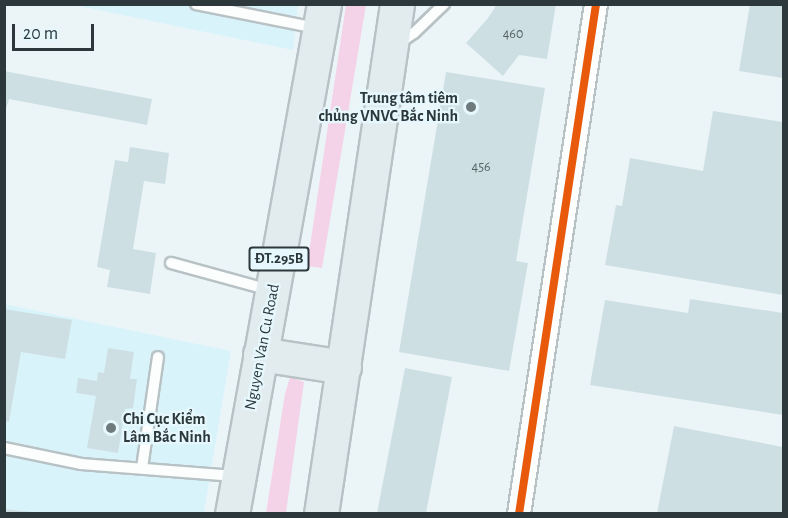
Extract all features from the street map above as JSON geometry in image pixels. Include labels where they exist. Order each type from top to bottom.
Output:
[{"type":"main road","points":[[321,513],[397,4]]},
{"type":"main road","name":"Nguyen Van Cu Road","points":[[232,513],[323,16]]},
{"type":"main road","points":[[260,354],[344,367]]},
{"type":"street","points":[[519,513],[596,4]]},
{"type":"lane","points":[[196,4],[323,16]]},
{"type":"lane","points":[[390,49],[414,33],[444,4]]},
{"type":"lane","points":[[171,263],[273,291]]},
{"type":"lane","points":[[142,468],[158,357]]},
{"type":"lane","points":[[4,448],[81,464],[238,477]]},
{"type":"shaded area","points":[[74,5],[298,5],[293,50]]},
{"type":"shaded area","points":[[346,5],[366,5],[322,268],[307,266]]},
{"type":"shaded area","name":"Chi Cục Kiểm Lâm Bắc Ninh","points":[[4,304],[231,351],[204,513],[5,513]]},
{"type":"shaded area","points":[[290,377],[304,382],[286,513],[266,513],[285,394]]},
{"type":"building","points":[[497,4],[556,4],[547,59],[519,55],[503,76],[466,43]]},
{"type":"building","points":[[750,4],[783,4],[783,78],[739,71]]},
{"type":"building","points":[[4,71],[152,99],[147,125],[9,99],[4,116]]},
{"type":"building","points":[[446,72],[545,88],[516,261],[528,263],[509,371],[399,352]]},
{"type":"building","points":[[713,111],[783,122],[783,295],[605,265],[616,205],[622,206],[630,158],[703,171]]},
{"type":"building","points":[[130,147],[169,153],[165,184],[144,181],[133,249],[156,253],[150,294],[107,287],[110,270],[97,267],[115,160],[128,162]]},
{"type":"building","points":[[690,299],[783,313],[783,415],[590,385],[605,300],[688,313]]},
{"type":"building","points":[[4,309],[72,320],[65,359],[21,352],[9,422],[4,421]]},
{"type":"building","points":[[108,348],[134,352],[130,379],[137,379],[133,408],[125,409],[118,453],[87,448],[96,396],[76,393],[78,378],[97,381],[98,372],[104,373]]},
{"type":"building","points":[[405,368],[452,377],[426,513],[377,513]]},
{"type":"building","points":[[674,426],[783,447],[783,513],[657,513]]},
{"type":"building","points":[[4,509],[32,512],[32,513],[4,513]]},
{"type":"cycle path","points":[[519,514],[596,4]]},
{"type":"place","name":"Trung tâm tiêm chủng VNVC Bắc Ninh","points":[[471,107]]},
{"type":"place","name":"Chi Cục Kiểm Lâm Bắc Ninh","points":[[111,428]]}]
